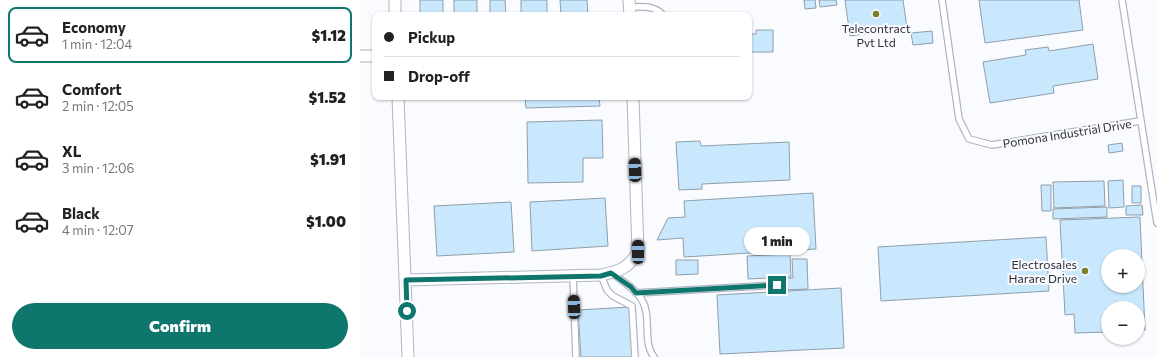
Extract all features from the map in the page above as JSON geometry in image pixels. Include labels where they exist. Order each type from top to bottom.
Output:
[{"type":"street","points":[[395,0],[395,12]]},
{"type":"street","points":[[360,56],[372,56]]},
{"type":"street","points":[[398,100],[408,357]]},
{"type":"street","points":[[406,280],[606,274],[617,272],[631,263],[638,252],[633,100]]},
{"type":"lane","name":"Pomona Industrial Drive","points":[[942,0],[959,119],[969,139],[992,145],[1140,121]]},
{"type":"lane","name":"Pomona Industrial Drive","points":[[1122,0],[1157,223]]},
{"type":"lane","points":[[630,7],[654,7],[661,12]]},
{"type":"lane","points":[[606,274],[631,287],[642,300],[647,314],[650,348],[654,357]]},
{"type":"lane","points":[[606,274],[607,290],[613,296],[632,306],[635,357]]},
{"type":"lane","points":[[573,276],[576,357]]},
{"type":"lane","points":[[636,293],[777,285]]},
{"type":"building","points":[[420,0],[443,0],[443,12],[420,12]]},
{"type":"building","points":[[454,0],[477,0],[477,12],[454,12]]},
{"type":"building","points":[[490,0],[505,0],[506,12],[490,12]]},
{"type":"building","points":[[521,0],[547,0],[547,12],[521,12]]},
{"type":"building","points":[[560,0],[587,0],[588,12],[561,12]]},
{"type":"building","points":[[804,0],[815,0],[816,8],[805,9]]},
{"type":"building","points":[[819,0],[836,0],[837,5],[820,7]]},
{"type":"building","name":"Telecontract Pvt Ltd","points":[[845,0],[903,0],[907,28],[850,36]]},
{"type":"building","points":[[979,0],[1079,0],[1083,30],[985,43]]},
{"type":"building","points":[[756,30],[773,30],[773,52],[752,52],[752,34],[756,34]]},
{"type":"building","points":[[932,31],[933,43],[913,45],[911,33]]},
{"type":"building","points":[[1093,44],[1098,79],[1053,86],[1054,93],[990,103],[983,62],[1026,55],[1025,50],[1048,47],[1049,51]]},
{"type":"building","points":[[525,100],[599,100],[600,106],[526,108]]},
{"type":"building","points":[[602,120],[603,158],[583,158],[583,182],[528,183],[527,122]]},
{"type":"building","points":[[700,141],[701,146],[789,142],[790,180],[702,184],[702,189],[679,190],[676,142]]},
{"type":"building","points":[[1122,143],[1123,151],[1109,153],[1108,145]]},
{"type":"building","points":[[1123,180],[1124,207],[1109,208],[1108,181]]},
{"type":"building","points":[[1104,181],[1105,206],[1054,208],[1053,182]]},
{"type":"building","points":[[1041,185],[1051,185],[1051,211],[1042,211]]},
{"type":"building","points":[[1132,186],[1141,186],[1141,203],[1132,203]]},
{"type":"building","points":[[813,193],[816,249],[684,257],[683,238],[657,240],[668,218],[685,217],[684,201]]},
{"type":"building","points":[[605,198],[608,246],[532,251],[530,202]]},
{"type":"building","points":[[511,202],[514,252],[437,256],[434,206]]},
{"type":"building","points":[[1142,205],[1143,215],[1126,215],[1126,206]]},
{"type":"building","points":[[1107,207],[1107,217],[1053,219],[1053,209]]},
{"type":"building","name":"Electrosales Harare Drive","points":[[1140,217],[1141,249],[1101,249],[1101,293],[1143,293],[1144,301],[1101,301],[1101,332],[1075,333],[1074,314],[1065,315],[1060,220]]},
{"type":"building","points":[[1046,237],[1049,291],[881,301],[878,247]]},
{"type":"building","points":[[790,254],[791,277],[748,279],[747,256]]},
{"type":"building","points":[[792,259],[807,259],[808,289],[783,290],[783,278],[793,278]]},
{"type":"building","points":[[676,260],[698,260],[698,274],[676,275]]},
{"type":"building","points":[[841,288],[844,348],[720,354],[717,295]]},
{"type":"building","points":[[630,307],[633,357],[581,357],[578,310]]},
{"type":"place","name":"Telecontract Pvt Ltd","points":[[876,14]]},
{"type":"place","name":"Electrosales Harare Drive","points":[[1085,271]]},
{"type":"route","points":[[407,311],[406,280],[601,276],[611,273],[631,287],[636,293],[777,285]]}]
